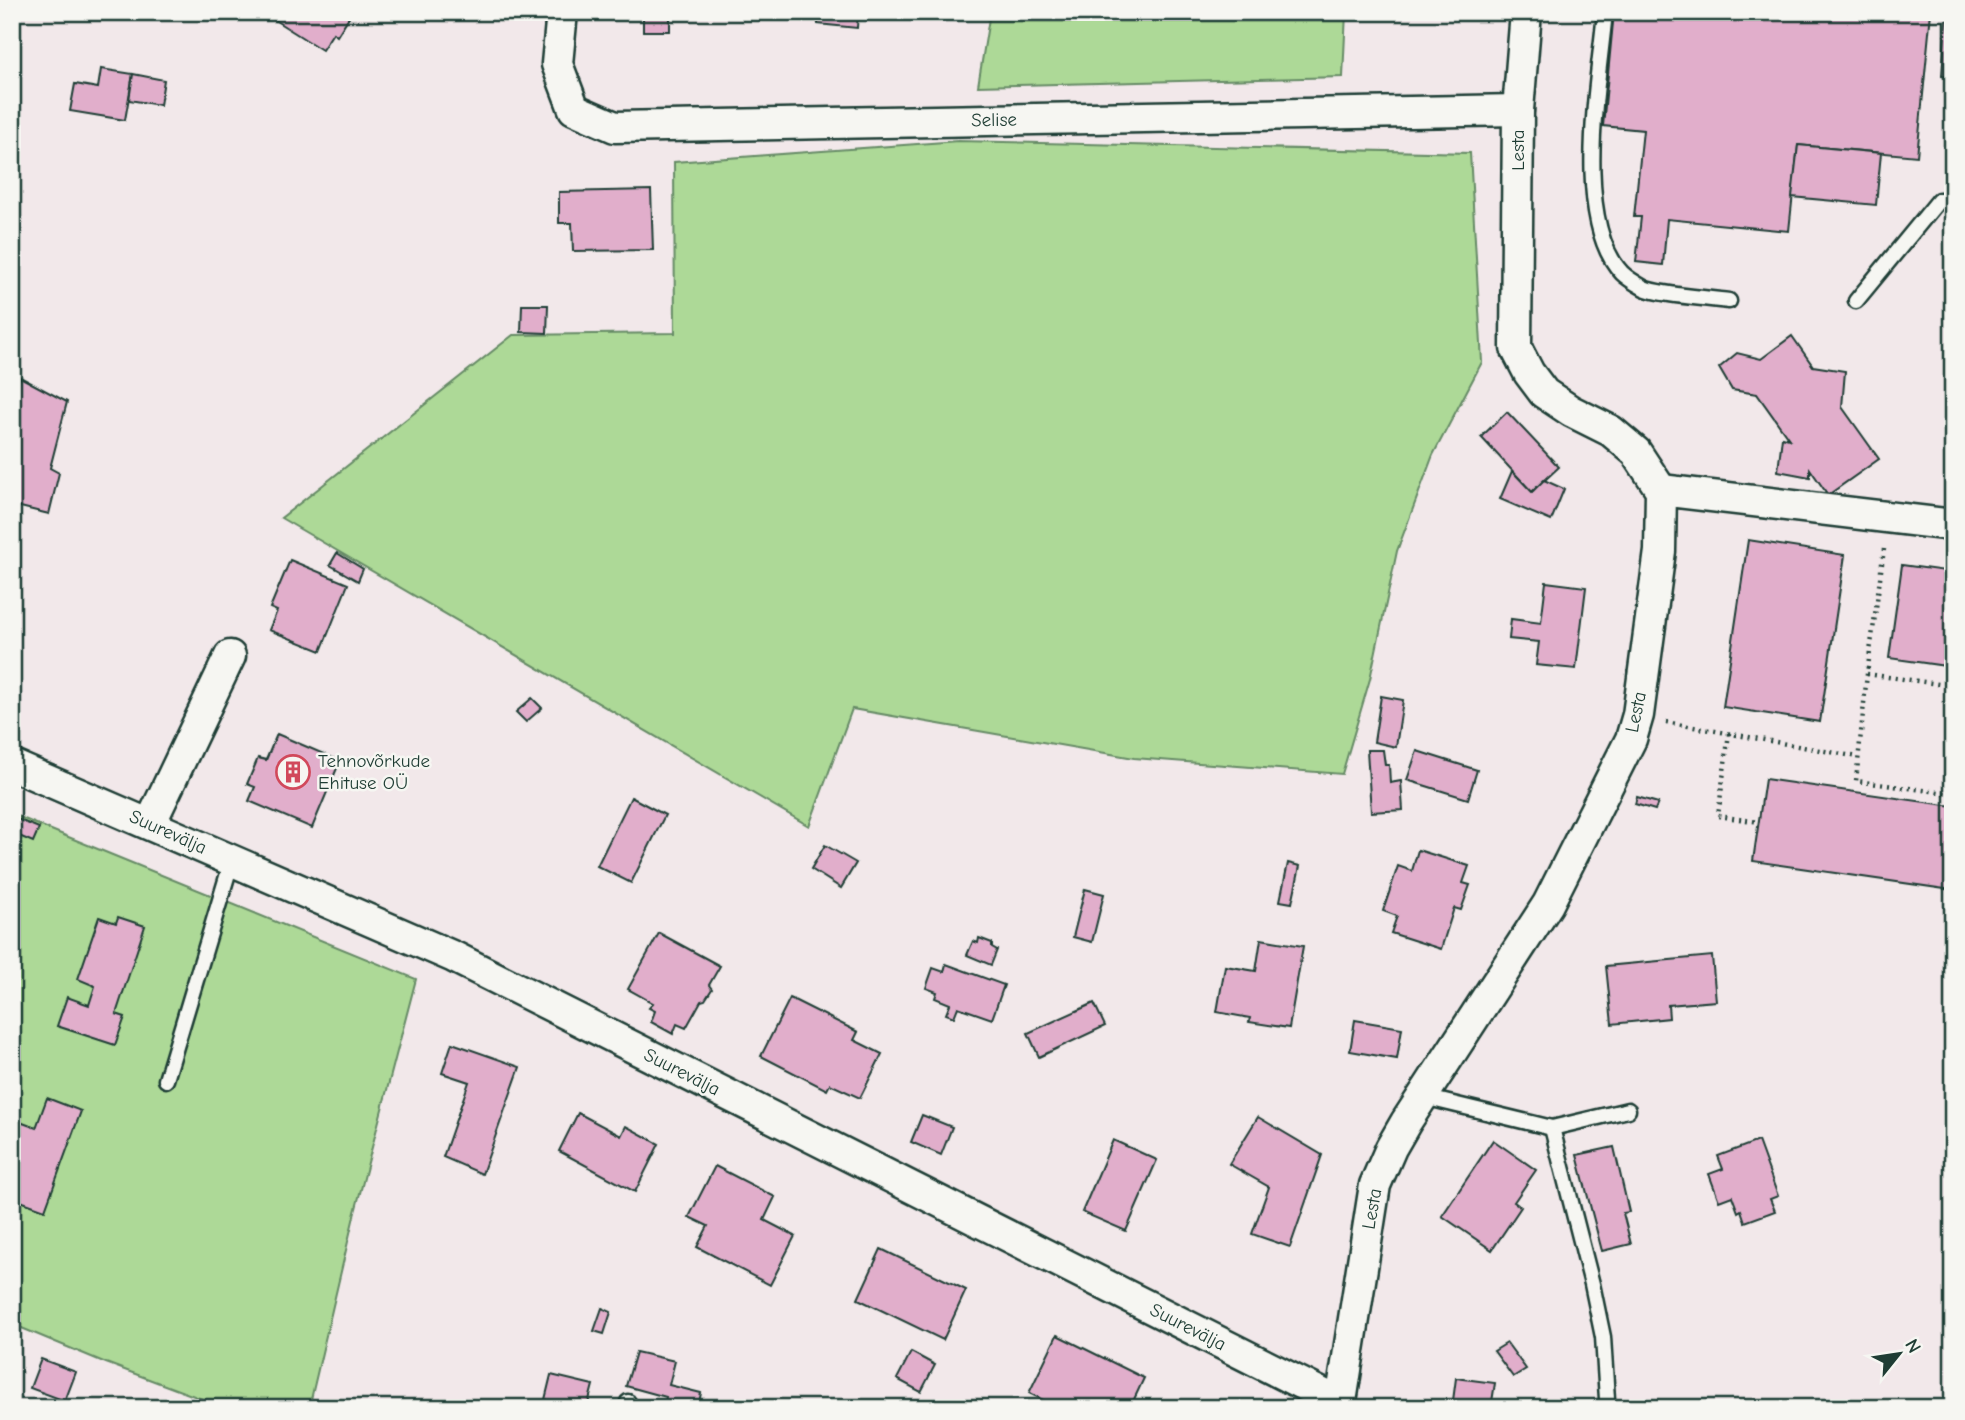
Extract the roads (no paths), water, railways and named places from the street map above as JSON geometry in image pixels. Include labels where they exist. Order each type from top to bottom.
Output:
[{"type":"street","name":"Selise","points":[[562,12],[557,64],[574,109],[615,127],[1518,110]]},
{"type":"street","name":"Lesta","points":[[1340,1406],[1375,1185],[1391,1147],[1548,904],[1631,739],[1638,715],[1660,551],[1661,490],[1636,452],[1619,438],[1544,393],[1529,373],[1516,348],[1518,110],[1526,12]]},
{"type":"street","points":[[1661,490],[1953,524]]},
{"type":"street","points":[[150,824],[230,656]]},
{"type":"street","name":"Suurevälja","points":[[12,765],[467,963],[1340,1406]]},
{"type":"lane","points":[[1605,12],[1591,172],[1595,209],[1607,250],[1622,274],[1647,289],[1728,301]]},
{"type":"lane","points":[[1856,301],[1939,200],[1953,200]]},
{"type":"lane","points":[[166,1080],[232,860]]},
{"type":"lane","points":[[1424,1097],[1552,1128],[1628,1111]]},
{"type":"lane","points":[[1552,1128],[1592,1284],[1602,1337],[1607,1399]]},
{"type":"place","name":"Tehnovõrkude Ehituse OÜ","points":[[293,772]]}]
